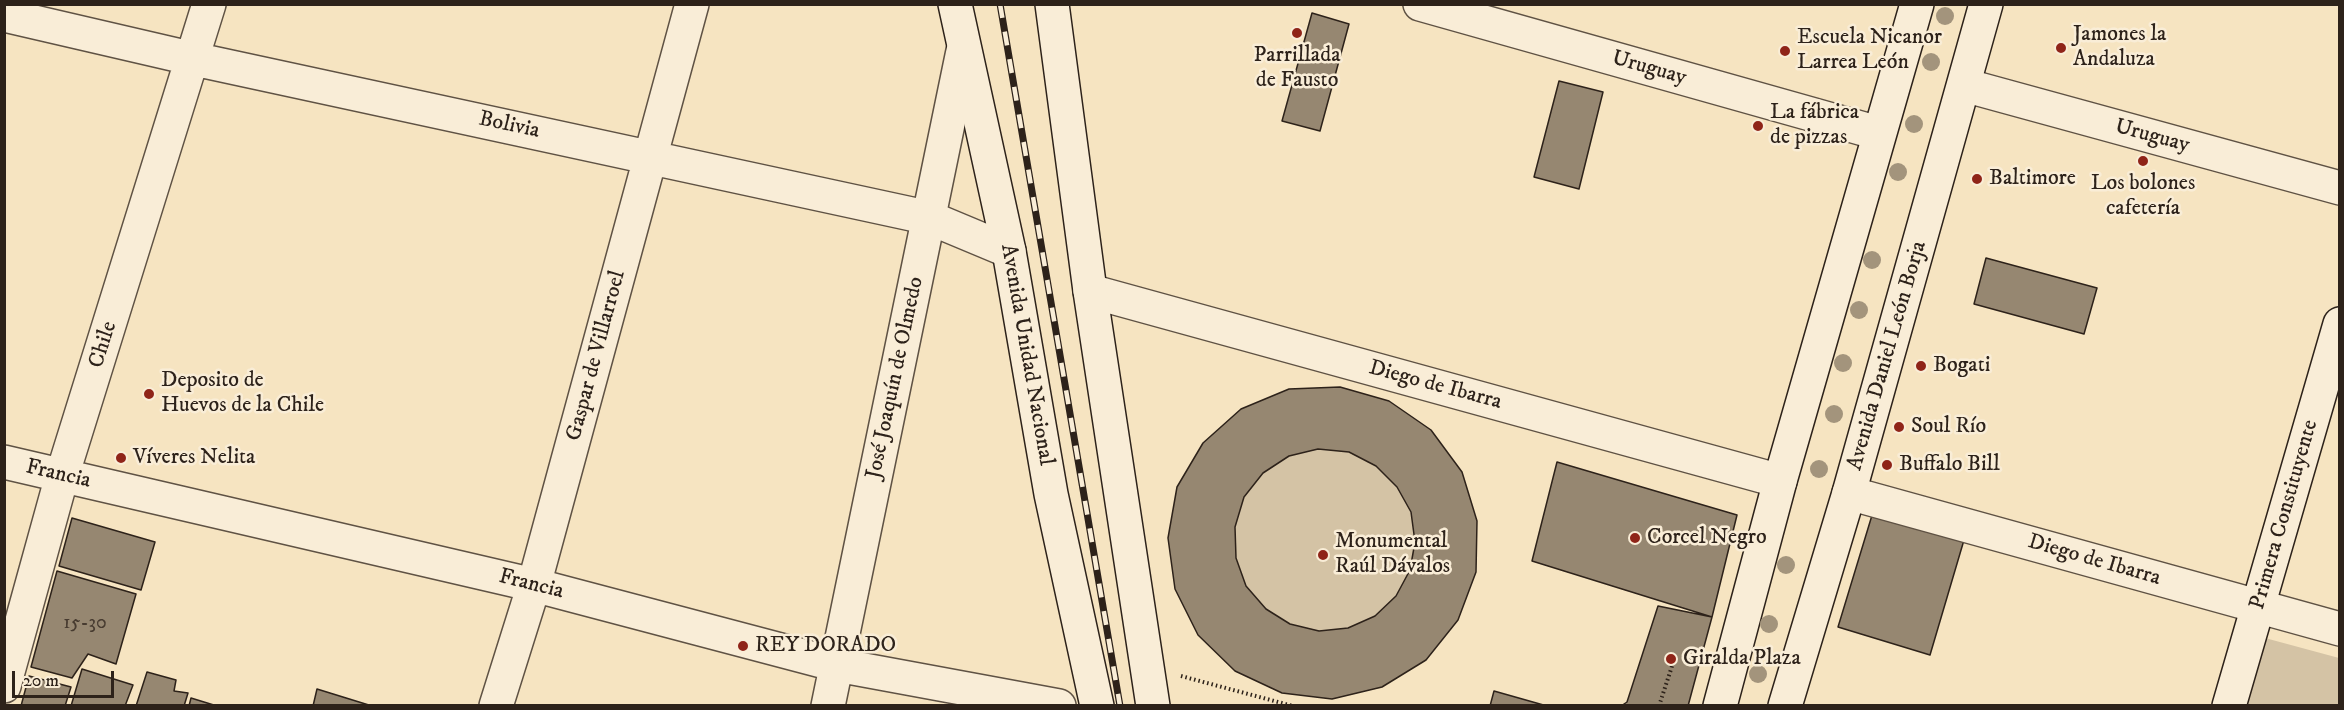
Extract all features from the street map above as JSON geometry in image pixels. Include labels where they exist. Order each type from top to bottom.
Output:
[{"type":"street","name":"Chile","points":[[4,686],[62,476],[194,59],[209,4]]},
{"type":"street","name":"Gaspar de Villarroel","points":[[496,705],[534,585],[692,4]]},
{"type":"street","name":"Avenida Unidad Nacional","points":[[955,4],[963,51],[1009,252],[1051,494],[1097,705]]},
{"type":"street","points":[[1052,4],[1089,291],[1153,705]]},
{"type":"street","name":"Uruguay","points":[[1420,4],[1878,133]]},
{"type":"street","points":[[1720,705],[1780,481],[1878,133],[1917,4]]},
{"type":"street","name":"Avenida Daniel León Borja","points":[[1785,705],[1849,493],[1986,4]]},
{"type":"street","name":"Bolivia","points":[[4,15],[194,59],[930,218],[1009,252]]},
{"type":"street","name":"José Joaquín de Olmedo","points":[[828,705],[963,51]]},
{"type":"street","name":"Uruguay","points":[[1964,85],[2340,188]]},
{"type":"street","name":"Diego de Ibarra","points":[[1089,291],[1780,481]]},
{"type":"street","name":"Primera Constituyente","points":[[2229,705],[2340,324]]},
{"type":"street","name":"Francia","points":[[4,462],[534,585],[837,665],[1059,705]]},
{"type":"street","name":"Diego de Ibarra","points":[[1849,493],[2340,629]]},
{"type":"path","points":[[1659,705],[1674,660]]},
{"type":"path","points":[[1146,667],[1293,705]]},
{"type":"shaded area","name":"Monumental Raúl Dávalos","points":[[1340,387],[1389,401],[1431,430],[1462,472],[1477,521],[1476,572],[1458,620],[1426,660],[1382,687],[1332,699],[1198,635],[1175,589],[1168,538],[1177,487],[1203,443],[1241,409],[1289,389]]},
{"type":"shaded area","points":[[2265,638],[2339,658],[2339,705],[2247,706]]},
{"type":"building","points":[[1312,13],[1349,24],[1320,131],[1282,121]]},
{"type":"building","points":[[1559,81],[1603,92],[1579,189],[1534,177]]},
{"type":"building","points":[[1986,258],[2097,288],[2084,334],[1974,304]]},
{"type":"building","name":"Monumental Raúl Dávalos","points":[[1340,387],[1389,401],[1431,430],[1462,472],[1477,521],[1476,572],[1458,620],[1426,660],[1382,687],[1332,699],[1282,693],[1235,671],[1198,635],[1175,589],[1168,538],[1177,487],[1203,443],[1241,409],[1289,389]],"holes":[[[1318,449],[1349,452],[1376,466],[1397,487],[1411,512],[1415,542],[1410,570],[1396,596],[1375,616],[1348,628],[1319,631],[1290,624],[1266,609],[1246,586],[1236,558],[1235,527],[1244,497],[1263,473],[1289,456]]]},
{"type":"building","name":"Corcel Negro","points":[[1557,462],[1737,515],[1712,617],[1532,561]]},
{"type":"building","points":[[1873,512],[1964,540],[1930,655],[1838,627]]},
{"type":"building","points":[[72,518],[155,542],[141,590],[59,566]]},
{"type":"building","points":[[57,571],[136,594],[116,664],[88,654],[72,678],[31,667]]},
{"type":"building","name":"Giralda Plaza","points":[[1658,606],[1712,617],[1688,706],[1621,706],[1627,702]]},
{"type":"building","points":[[82,669],[133,685],[125,706],[71,706]]},
{"type":"building","points":[[147,672],[176,680],[174,691],[188,693],[184,706],[136,706]]},
{"type":"building","points":[[29,676],[71,687],[65,706],[21,706]]},
{"type":"building","points":[[317,689],[372,706],[313,706]]},
{"type":"building","points":[[1494,691],[1547,706],[1490,706]]},
{"type":"building","points":[[191,698],[217,706],[189,706]]},
{"type":"railway","points":[[1000,4],[1120,706]]},
{"type":"place","name":"Parrillada de Fausto","points":[[1297,33]]},
{"type":"place","name":"Jamones la Andaluza","points":[[2061,48]]},
{"type":"place","name":"Escuela Nicanor Larrea León","points":[[1785,51]]},
{"type":"place","name":"La fábrica de pizzas","points":[[1758,126]]},
{"type":"place","name":"Los bolones cafetería","points":[[2143,161]]},
{"type":"place","name":"Baltimore","points":[[1977,179]]},
{"type":"place","name":"Bogati","points":[[1921,366]]},
{"type":"place","name":"Deposito de Huevos de la Chile","points":[[149,394]]},
{"type":"place","name":"Soul Río","points":[[1899,427]]},
{"type":"place","name":"Víveres Nelita","points":[[121,458]]},
{"type":"place","name":"Buffalo Bill","points":[[1887,465]]},
{"type":"place","name":"Corcel Negro","points":[[1635,538]]},
{"type":"place","name":"Monumental Raúl Dávalos","points":[[1323,555]]},
{"type":"place","name":"REY DORADO","points":[[743,646]]},
{"type":"place","name":"Giralda Plaza","points":[[1671,659]]}]
